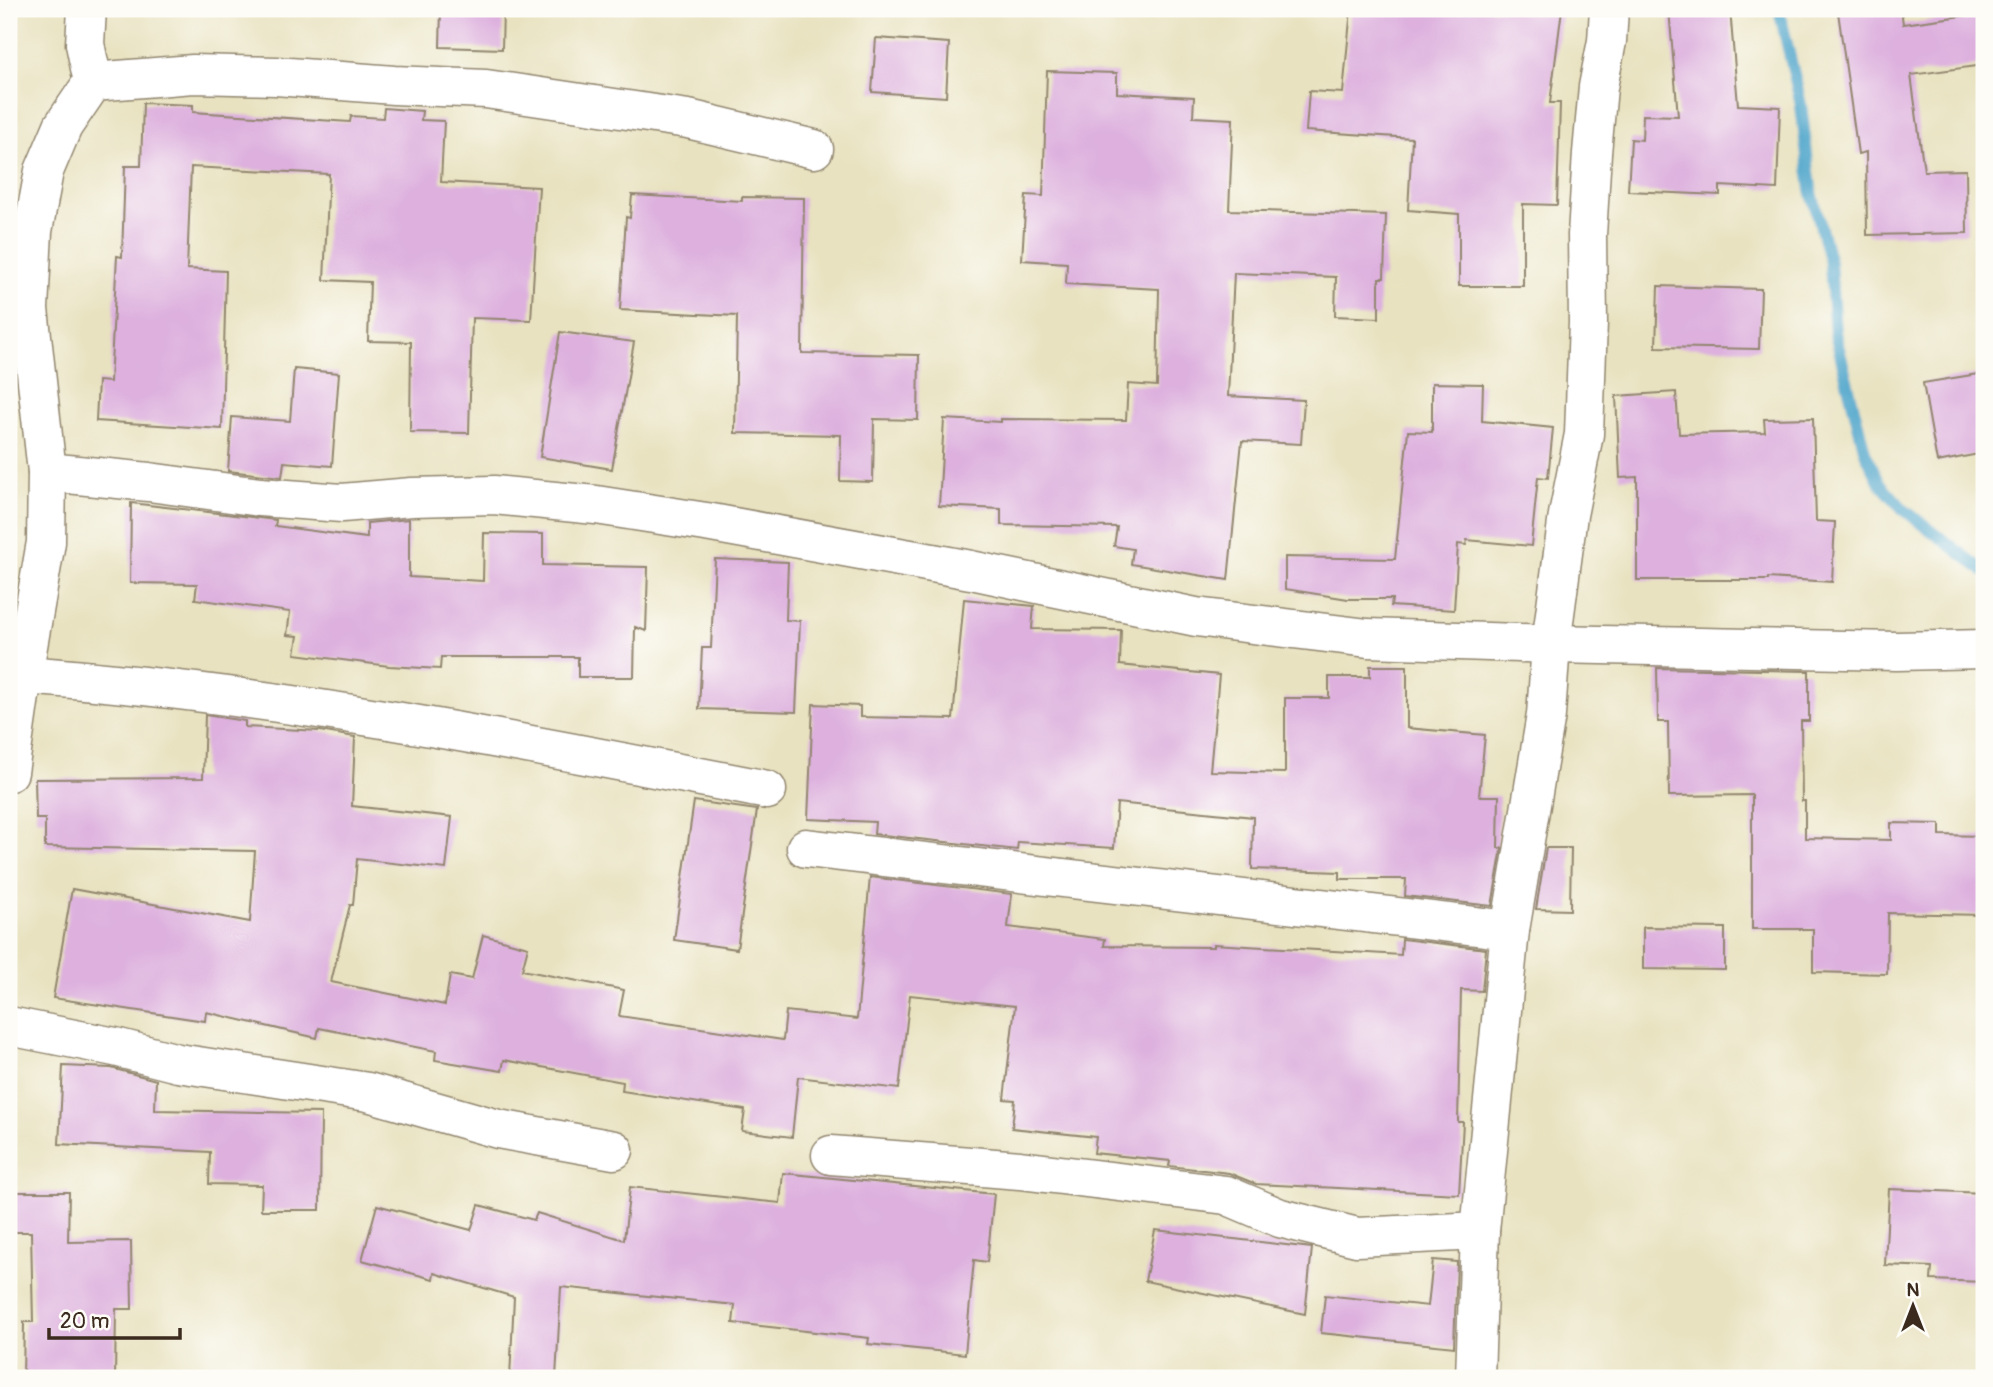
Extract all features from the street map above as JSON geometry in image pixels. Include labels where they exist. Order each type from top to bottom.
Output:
[{"type":"street","points":[[9,772],[46,542],[47,472],[29,309],[33,232],[44,171],[63,126],[93,82],[85,44],[87,9]]},
{"type":"street","points":[[1475,1378],[1480,1231],[1510,930],[1546,715],[1551,644],[1568,515],[1584,434],[1589,208],[1598,87],[1607,41],[1609,9]]},
{"type":"street","points":[[93,82],[193,74],[276,76],[486,89],[688,119],[814,149]]},
{"type":"street","points":[[47,472],[260,497],[342,503],[412,497],[494,495],[596,505],[959,568],[1196,617],[1368,638],[1897,651],[1984,649]]},
{"type":"street","points":[[23,675],[113,681],[455,730],[767,790]]},
{"type":"street","points":[[806,848],[1510,930]]},
{"type":"street","points":[[9,1026],[115,1047],[178,1063],[368,1092],[498,1129],[614,1150]]},
{"type":"street","points":[[831,1155],[1020,1170],[1226,1195],[1280,1218],[1357,1237],[1480,1231]]},
{"type":"building","points":[[441,9],[503,9],[502,49],[440,47]]},
{"type":"building","points":[[1351,9],[1562,9],[1550,103],[1560,103],[1557,205],[1523,204],[1523,286],[1459,286],[1459,214],[1408,210],[1412,138],[1306,131],[1309,91],[1343,93]]},
{"type":"building","points":[[1669,9],[1730,9],[1738,105],[1780,107],[1777,189],[1720,186],[1720,195],[1628,191],[1631,139],[1642,140],[1643,115],[1678,116]]},
{"type":"building","points":[[1901,9],[1903,24],[1984,13],[1984,65],[1911,75],[1924,171],[1966,170],[1967,233],[1867,235],[1866,152],[1858,154],[1838,12]]},
{"type":"building","points":[[876,38],[949,43],[946,97],[872,92]]},
{"type":"building","points":[[1047,71],[1117,73],[1117,93],[1194,97],[1193,117],[1233,119],[1229,210],[1386,215],[1384,278],[1379,278],[1379,318],[1335,316],[1336,277],[1234,273],[1228,396],[1304,400],[1301,444],[1242,441],[1228,580],[1131,564],[1133,549],[1114,546],[1117,527],[1001,525],[1001,509],[939,506],[944,419],[1001,422],[1001,419],[1126,420],[1128,384],[1157,386],[1159,289],[1066,284],[1067,263],[1022,260],[1026,195],[1043,196]]},
{"type":"building","points":[[143,103],[193,105],[193,112],[350,122],[351,116],[383,118],[384,108],[422,111],[421,120],[444,121],[441,182],[539,187],[531,320],[472,318],[469,433],[410,432],[411,342],[368,341],[370,282],[324,280],[329,174],[191,167],[187,269],[226,271],[222,429],[96,421],[98,381],[110,382],[117,256],[122,257],[125,166],[141,166]]},
{"type":"building","points":[[632,195],[742,201],[742,197],[804,198],[802,353],[919,355],[918,420],[874,419],[873,482],[840,481],[841,435],[735,433],[737,316],[620,310],[626,217],[630,218]]},
{"type":"building","points":[[1658,286],[1761,289],[1759,349],[1656,347]]},
{"type":"building","points":[[560,332],[634,342],[612,469],[540,457]]},
{"type":"building","points":[[294,369],[339,373],[332,466],[284,462],[282,477],[228,471],[232,417],[290,421]]},
{"type":"building","points":[[1984,373],[1984,453],[1937,462],[1923,383]]},
{"type":"building","points":[[1432,383],[1483,384],[1482,421],[1553,428],[1548,478],[1538,477],[1531,546],[1467,540],[1466,545],[1458,544],[1454,610],[1391,606],[1392,599],[1348,599],[1285,589],[1285,557],[1395,559],[1408,431],[1432,432]]},
{"type":"building","points":[[1676,392],[1679,434],[1765,432],[1764,419],[1813,418],[1816,521],[1835,522],[1832,582],[1768,578],[1637,580],[1637,477],[1620,478],[1616,396]]},
{"type":"building","points":[[131,503],[276,520],[275,526],[367,538],[367,523],[409,519],[409,577],[483,581],[484,533],[543,534],[543,565],[648,567],[646,631],[635,627],[634,677],[578,677],[578,657],[441,657],[440,669],[389,666],[295,654],[298,636],[287,635],[290,612],[195,599],[197,584],[130,583]]},
{"type":"building","points":[[715,559],[788,562],[786,620],[800,621],[796,712],[699,709],[702,648],[711,648]]},
{"type":"building","points":[[964,599],[1034,606],[1032,629],[1121,630],[1120,665],[1219,675],[1210,771],[1285,773],[1285,698],[1329,698],[1329,677],[1370,677],[1370,666],[1407,666],[1407,728],[1485,735],[1479,796],[1499,796],[1498,848],[1502,848],[1492,906],[1405,896],[1406,879],[1340,879],[1340,872],[1252,869],[1253,817],[1117,803],[1114,848],[1018,842],[1017,850],[874,834],[875,822],[808,819],[813,704],[860,706],[860,717],[953,719]]},
{"type":"building","points":[[1657,668],[1809,671],[1809,721],[1801,721],[1805,838],[1891,840],[1891,823],[1940,824],[1940,835],[1984,836],[1984,915],[1888,913],[1887,974],[1813,972],[1813,929],[1752,929],[1752,795],[1669,796],[1668,722],[1658,722]]},
{"type":"building","points":[[205,715],[245,721],[245,727],[320,731],[355,737],[352,806],[452,817],[446,869],[357,859],[353,905],[350,905],[331,982],[445,1005],[450,975],[472,979],[483,935],[528,947],[522,970],[624,990],[619,1016],[783,1040],[786,1011],[857,1019],[870,877],[1012,894],[1008,927],[1105,939],[1104,946],[1214,947],[1214,944],[1401,955],[1402,939],[1486,949],[1482,991],[1461,990],[1458,1122],[1463,1122],[1459,1194],[1256,1184],[1229,1173],[1169,1166],[1170,1161],[1094,1153],[1096,1137],[1012,1128],[1015,1100],[1004,1099],[1015,1006],[910,995],[899,1089],[798,1077],[792,1137],[742,1131],[745,1110],[622,1091],[623,1082],[504,1060],[502,1071],[435,1060],[436,1051],[319,1028],[317,1038],[206,1012],[205,1021],[53,998],[72,889],[250,922],[255,851],[45,847],[45,819],[36,819],[35,779],[203,778]]},
{"type":"building","points":[[694,801],[757,810],[737,949],[674,940]]},
{"type":"building","points":[[1546,848],[1571,848],[1570,910],[1536,909]]},
{"type":"building","points":[[1643,927],[1725,928],[1725,970],[1643,969]]},
{"type":"building","points":[[63,1066],[111,1068],[156,1080],[155,1110],[321,1113],[320,1210],[261,1210],[262,1185],[209,1184],[210,1152],[59,1144]]},
{"type":"building","points":[[783,1173],[994,1194],[987,1262],[974,1260],[965,1354],[868,1344],[869,1338],[733,1323],[735,1305],[561,1287],[556,1378],[510,1378],[514,1297],[434,1273],[433,1279],[362,1260],[377,1205],[471,1230],[479,1205],[534,1220],[537,1213],[624,1240],[630,1187],[780,1203]]},
{"type":"building","points":[[1889,1189],[1984,1193],[1984,1282],[1931,1280],[1932,1267],[1885,1265]]},
{"type":"building","points":[[10,1192],[69,1192],[68,1242],[131,1241],[132,1309],[116,1309],[115,1378],[23,1378],[24,1322],[33,1322],[31,1232],[9,1232]]},
{"type":"building","points":[[1155,1230],[1312,1248],[1305,1314],[1145,1281]]},
{"type":"building","points":[[1433,1260],[1457,1262],[1454,1347],[1321,1333],[1325,1295],[1428,1306]]},
{"type":"waterway","points":[[1779,9],[1801,105],[1811,189],[1830,263],[1835,333],[1865,452],[1880,483],[1903,509],[1984,571]]}]
